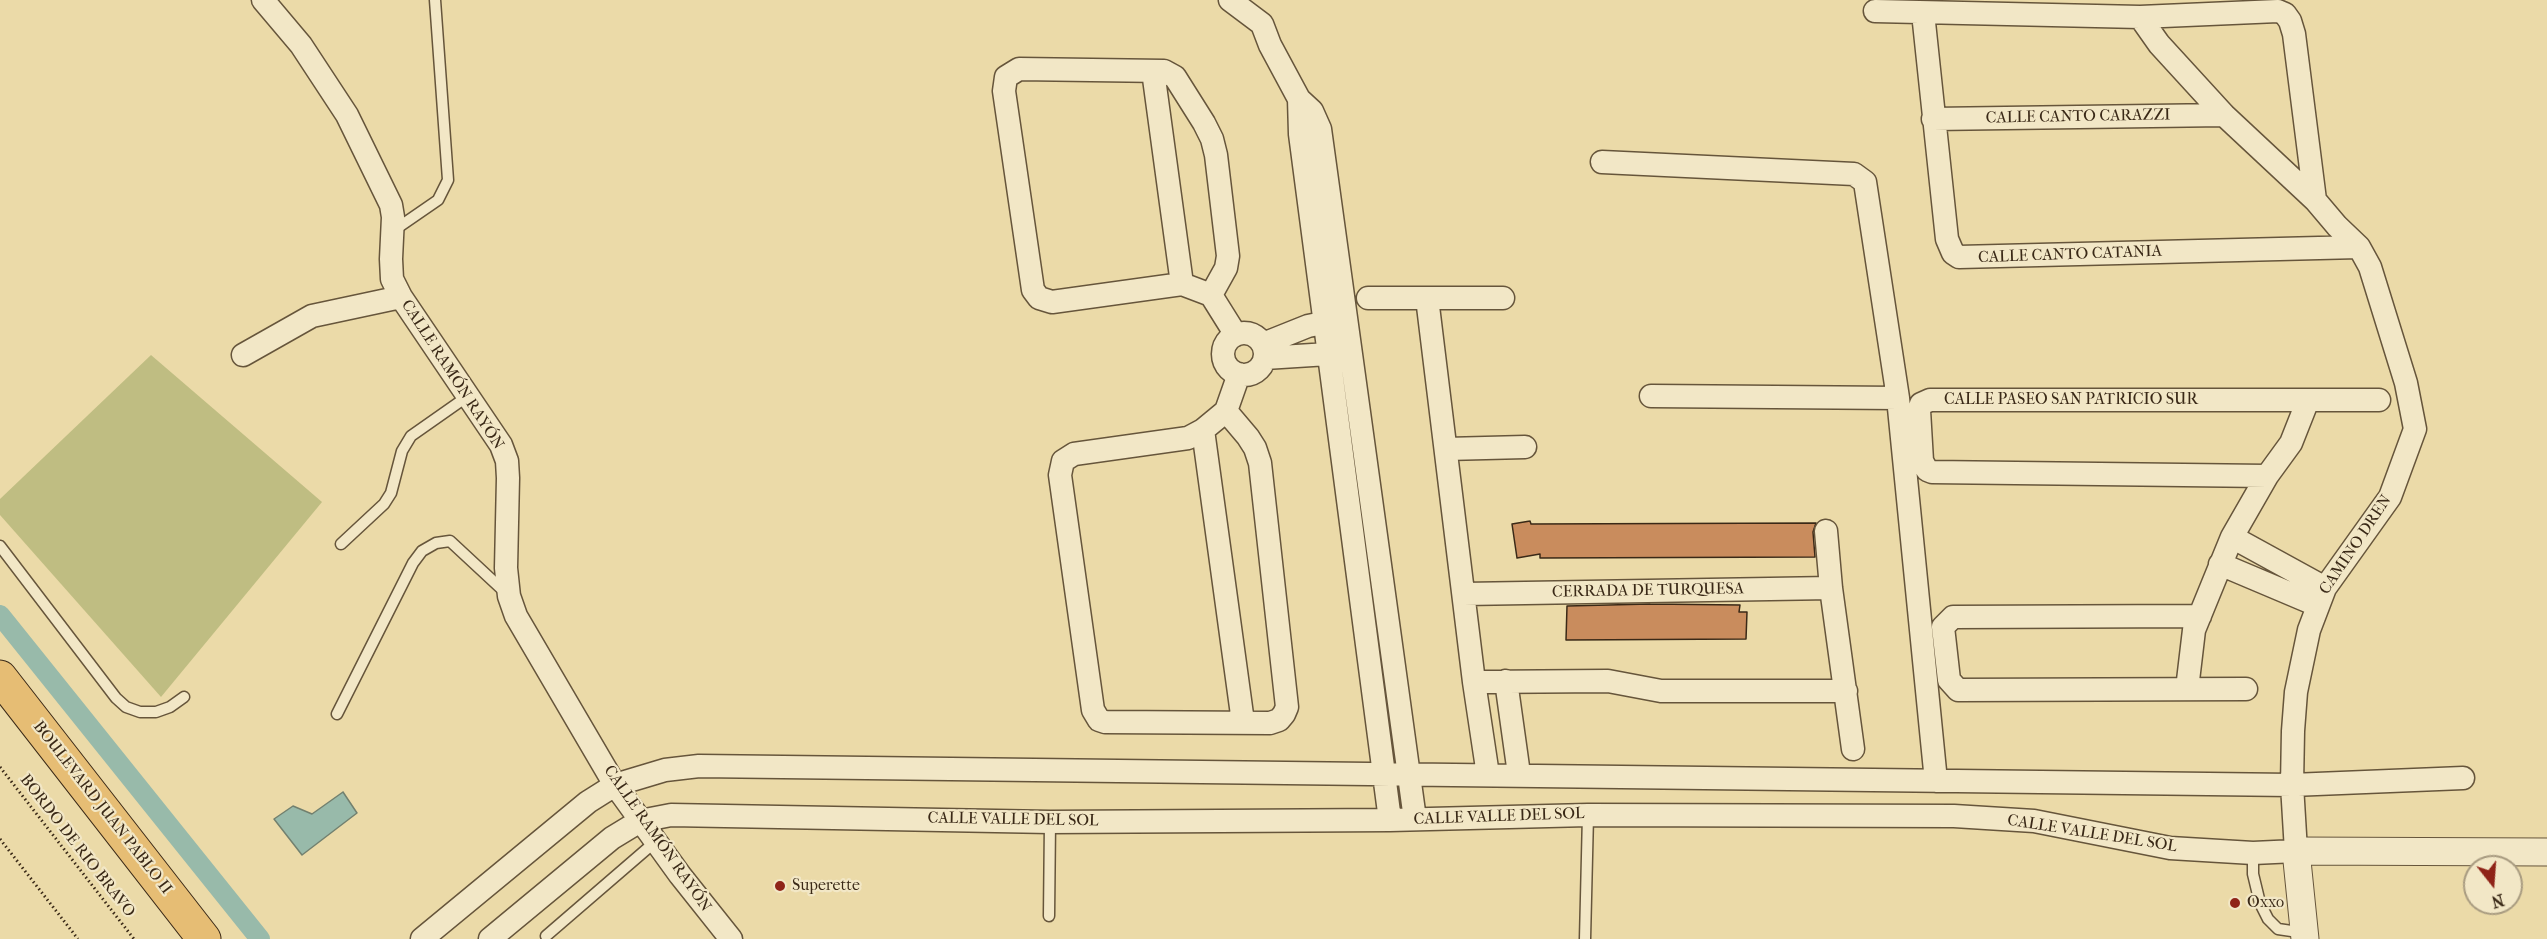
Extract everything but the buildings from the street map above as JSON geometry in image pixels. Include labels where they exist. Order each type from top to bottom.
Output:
[{"type":"highway","name":"BOULEVARD JUAN PABLO II","points":[[0,677],[204,939]]},
{"type":"street","name":"CALLE RAMÓN RAYÓN","points":[[263,0],[301,45],[347,115],[392,206],[392,279],[400,297],[501,444],[507,461],[508,596],[516,616],[615,785],[655,842],[731,939]]},
{"type":"street","points":[[1230,0],[1262,24]]},
{"type":"street","points":[[1260,0],[1262,24],[1270,45],[1299,99],[1312,111],[1320,129],[1347,319],[1340,353],[1390,820]]},
{"type":"street","points":[[1875,11],[2140,16],[2278,11],[2285,14],[2294,34],[2315,200]]},
{"type":"street","name":"CALLE CANTO CATANIA","points":[[1923,13],[1947,239],[1953,253],[1959,256],[2359,247]]},
{"type":"street","name":"CAMINO DREN","points":[[2140,16],[2158,44],[2224,115],[2315,200],[2359,247],[2370,267],[2406,384],[2415,429],[2390,497],[2321,597],[2307,639],[2296,692],[2292,785],[2305,936]]},
{"type":"street","points":[[1211,295],[1226,268],[1228,256],[1212,140],[1175,77],[1164,71],[1019,69],[1006,77],[1004,91],[1033,290],[1039,298],[1052,302],[1182,284],[1211,295],[1236,335]]},
{"type":"street","points":[[1152,71],[1182,284]]},
{"type":"street","points":[[1299,99],[1300,134],[1325,322],[1340,353],[1363,452],[1415,819]]},
{"type":"street","name":"CALLE CANTO CARAZZI","points":[[1933,119],[2224,115]]},
{"type":"street","points":[[1602,162],[1854,174],[1860,176],[1865,182],[1898,398],[1935,781]]},
{"type":"street","points":[[243,355],[312,316],[400,297]]},
{"type":"street","points":[[1368,298],[1503,298]]},
{"type":"street","points":[[1427,298],[1474,682],[1488,775]]},
{"type":"street","points":[[1264,351],[1254,335],[1248,333],[1229,339],[1223,352],[1227,366],[1239,374],[1246,375],[1258,370],[1264,351],[1308,326],[1347,319]]},
{"type":"street","points":[[1264,351],[1340,353]]},
{"type":"street","points":[[1226,411],[1248,437],[1260,463],[1287,707],[1279,720],[1269,723],[1105,722],[1095,716],[1060,475],[1064,461],[1074,454],[1188,438],[1203,430],[1226,411],[1239,374]]},
{"type":"street","points":[[1651,396],[1898,398]]},
{"type":"street","name":"CALLE PASEO SAN PATRICIO SUR","points":[[2267,476],[1932,472],[1924,466],[1922,461],[1919,410],[1921,404],[1930,400],[2379,400]]},
{"type":"street","points":[[2187,689],[2194,630],[2220,564],[2232,537],[2267,476],[2291,443],[2308,400]]},
{"type":"street","points":[[1203,430],[1243,722]]},
{"type":"street","points":[[1446,449],[1525,447]]},
{"type":"street","points":[[1826,531],[1831,588],[1853,749]]},
{"type":"street","points":[[2232,537],[2321,597]]},
{"type":"street","points":[[2220,564],[2321,597]]},
{"type":"street","name":"CERRADA DE TURQUESA","points":[[1464,594],[1831,588]]},
{"type":"street","points":[[2199,616],[1959,616],[1949,620],[1943,627],[1949,680],[1958,690],[2246,688]]},
{"type":"street","points":[[1506,681],[1519,774]]},
{"type":"street","points":[[1474,682],[1608,681],[1661,691],[1846,691]]},
{"type":"street","points":[[422,939],[588,802],[615,785],[665,770],[699,766],[2292,785],[2463,778]]},
{"type":"street","name":"CALLE VALLE DEL SOL","points":[[490,939],[612,838],[640,821],[671,815],[1050,822],[1390,820],[1588,815],[1954,816],[2034,821],[2170,848],[2253,853],[2296,851],[2547,852]]},
{"type":"lane","points":[[392,231],[438,200],[448,180],[435,0]]},
{"type":"lane","points":[[341,544],[384,504],[391,493],[402,451],[411,436],[468,396]]},
{"type":"lane","points":[[337,714],[412,563],[422,551],[436,543],[450,541],[508,596]]},
{"type":"lane","points":[[0,546],[116,698],[126,707],[140,712],[156,712],[170,707],[184,697]]},
{"type":"lane","points":[[1585,939],[1588,815]]},
{"type":"lane","points":[[1049,916],[1050,822]]},
{"type":"lane","points":[[546,936],[655,842]]},
{"type":"lane","points":[[2253,853],[2255,883],[2260,903],[2268,919],[2278,929],[2305,936]]},
{"type":"path","name":"BORDO DE RIO BRAVO","points":[[0,767],[134,939]]},
{"type":"path","points":[[0,839],[78,939]]},
{"type":"shaded area","points":[[151,355],[322,502],[161,697],[0,515],[0,499]]},
{"type":"shaded area","points":[[343,792],[357,813],[302,855],[274,819],[293,806],[312,814]]},
{"type":"waterway","points":[[0,615],[260,939]]},
{"type":"place","name":"Superette","points":[[780,886]]},
{"type":"place","name":"Oxxo","points":[[2235,903]]}]
